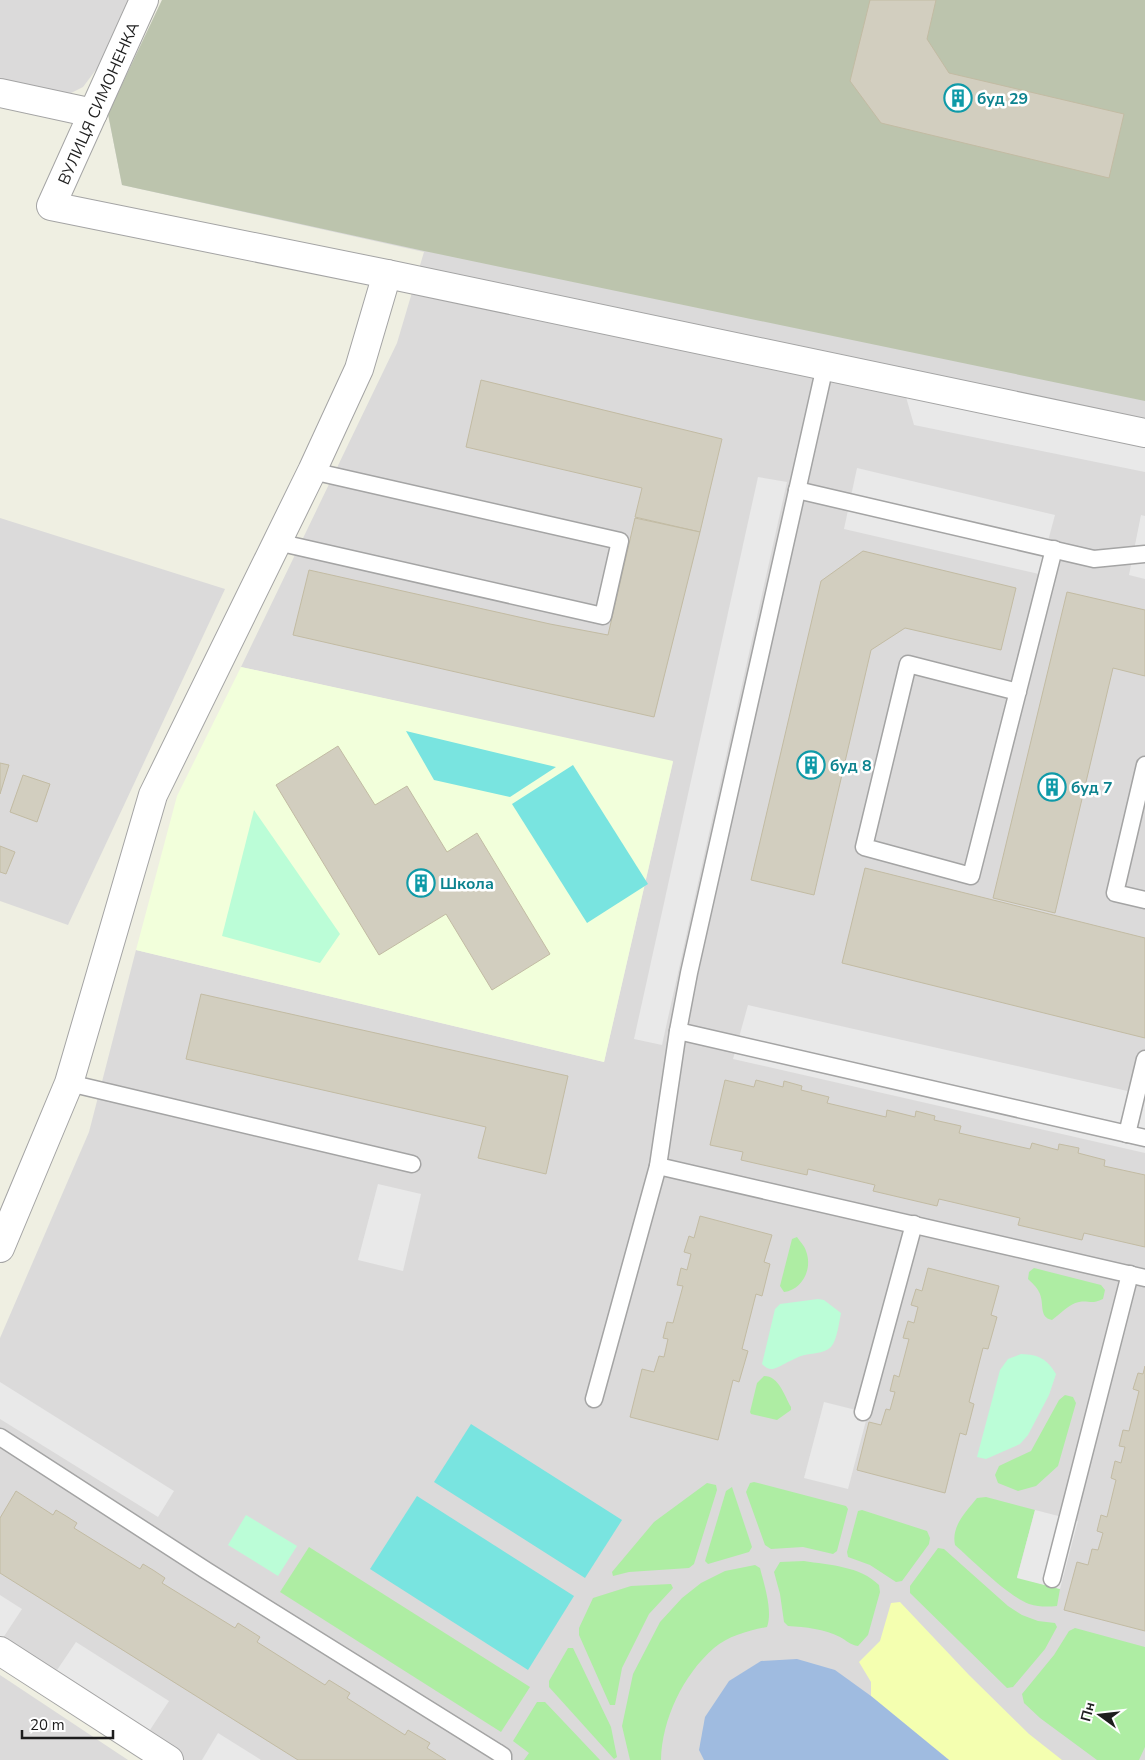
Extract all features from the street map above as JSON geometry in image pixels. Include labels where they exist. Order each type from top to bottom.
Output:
[{"type":"street","name":"ВУЛИЦЯ СИМОНЕНКА","points":[[144,0],[51,206],[387,274]]},
{"type":"street","points":[[0,93],[93,113]]},
{"type":"street","points":[[0,1248],[69,1083],[153,795],[312,471],[359,369],[387,274],[1145,433]]},
{"type":"street","points":[[0,1651],[169,1760]]},
{"type":"lane","points":[[594,1399],[658,1166],[678,1031],[689,973],[825,366]]},
{"type":"lane","points":[[277,542],[603,616],[620,541],[312,471]]},
{"type":"lane","points":[[797,490],[1094,559],[1145,554]]},
{"type":"lane","points":[[1018,692],[908,664],[864,847],[971,876],[1018,692],[1054,549]]},
{"type":"lane","points":[[1145,765],[1115,894],[1145,900]]},
{"type":"lane","points":[[678,1031],[1145,1138]]},
{"type":"lane","points":[[1127,1134],[1145,1059]]},
{"type":"lane","points":[[69,1083],[412,1164]]},
{"type":"lane","points":[[658,1166],[1137,1276],[1052,1579]]},
{"type":"lane","points":[[863,1412],[914,1224]]},
{"type":"lane","points":[[0,1437],[207,1571],[503,1756],[503,1760]]},
{"type":"shaded area","points":[[0,0],[130,0],[101,63],[83,87],[61,98],[0,86]]},
{"type":"shaded area","points":[[162,0],[1145,0],[1145,1760],[172,1760],[0,1641],[0,1338],[89,1132],[136,950],[604,1062],[673,762],[241,667],[397,343],[424,252],[122,185],[108,114]]},
{"type":"shaded area","points":[[162,0],[1145,0],[1145,401],[424,251],[122,185],[108,114]]},
{"type":"shaded area","points":[[904,390],[1145,441],[1145,472],[914,425]]},
{"type":"shaded area","points":[[857,468],[1055,515],[1039,574],[844,529]]},
{"type":"shaded area","points":[[758,477],[787,482],[662,1045],[634,1039]]},
{"type":"shaded area","points":[[1141,515],[1145,516],[1145,579],[1129,575]]},
{"type":"shaded area","points":[[0,518],[225,589],[68,925],[0,901]]},
{"type":"shaded area","points":[[241,667],[673,761],[604,1062],[136,950],[177,796]]},
{"type":"shaded area","points":[[406,731],[556,767],[510,797],[434,780]]},
{"type":"shaded area","points":[[573,765],[648,884],[587,923],[512,804]]},
{"type":"shaded area","points":[[254,810],[340,934],[320,963],[222,936]]},
{"type":"shaded area","points":[[748,1005],[1145,1095],[1145,1153],[733,1059]]},
{"type":"shaded area","points":[[378,1184],[421,1194],[403,1271],[358,1260]]},
{"type":"shaded area","points":[[797,1237],[806,1251],[808,1258],[807,1271],[801,1283],[784,1292],[780,1286],[792,1239]]},
{"type":"shaded area","points":[[1034,1268],[1101,1285],[1105,1290],[1103,1299],[1095,1302],[1075,1303],[1052,1320],[1043,1313],[1041,1296],[1028,1279],[1029,1272]]},
{"type":"shaded area","points":[[818,1299],[824,1300],[841,1313],[836,1336],[831,1347],[821,1352],[798,1357],[774,1369],[764,1366],[762,1364],[775,1309],[780,1304]]},
{"type":"shaded area","points":[[1021,1354],[1042,1358],[1056,1374],[1049,1395],[1028,1435],[1020,1444],[986,1459],[977,1457],[1000,1370],[1008,1359]]},
{"type":"shaded area","points":[[764,1376],[774,1379],[791,1407],[791,1410],[777,1420],[751,1414],[750,1412],[757,1383]]},
{"type":"shaded area","points":[[0,1382],[174,1491],[158,1517],[0,1419]]},
{"type":"shaded area","points":[[1065,1395],[1073,1397],[1076,1403],[1058,1466],[1036,1486],[1018,1491],[998,1483],[995,1475],[999,1466],[1031,1451],[1059,1400]]},
{"type":"shaded area","points":[[824,1402],[868,1413],[848,1489],[804,1478]]},
{"type":"shaded area","points":[[471,1424],[622,1520],[585,1578],[434,1482]]},
{"type":"shaded area","points":[[754,1482],[846,1506],[848,1509],[837,1551],[833,1554],[803,1547],[771,1549],[765,1545],[746,1492],[750,1483]]},
{"type":"shaded area","points":[[707,1483],[716,1485],[717,1490],[694,1564],[689,1568],[629,1572],[613,1576],[612,1572],[654,1522]]},
{"type":"shaded area","points":[[732,1487],[752,1547],[749,1552],[708,1564],[705,1561],[726,1491]]},
{"type":"shaded area","points":[[417,1496],[574,1596],[528,1670],[370,1569]]},
{"type":"shaded area","points":[[986,1497],[1035,1510],[1017,1577],[1060,1589],[1057,1606],[1036,1606],[1021,1600],[991,1578],[955,1545],[955,1532],[960,1520],[977,1498]]},
{"type":"shaded area","points":[[862,1510],[927,1531],[930,1538],[929,1544],[902,1581],[896,1582],[870,1565],[848,1557],[847,1552],[858,1511]]},
{"type":"shaded area","points":[[1035,1510],[1078,1521],[1060,1589],[1017,1578]]},
{"type":"shaded area","points":[[246,1515],[297,1546],[278,1576],[228,1545]]},
{"type":"shaded area","points":[[309,1547],[530,1687],[501,1732],[280,1592]]},
{"type":"shaded area","points":[[938,1548],[944,1549],[1008,1606],[1022,1615],[1038,1621],[1055,1623],[1057,1627],[1045,1649],[1013,1687],[1007,1688],[910,1593],[910,1586]]},
{"type":"shaded area","points":[[804,1561],[854,1570],[879,1585],[880,1592],[868,1635],[858,1646],[828,1632],[788,1626],[784,1622],[780,1594],[774,1572],[780,1562]]},
{"type":"shaded area","points":[[755,1565],[760,1568],[767,1598],[769,1621],[767,1627],[732,1637],[714,1648],[693,1671],[676,1699],[665,1729],[661,1760],[630,1760],[622,1726],[633,1674],[660,1622],[682,1598],[701,1583],[725,1571]]},
{"type":"shaded area","points":[[671,1584],[673,1588],[649,1614],[622,1668],[615,1705],[610,1705],[579,1635],[579,1628],[593,1598],[631,1586]]},
{"type":"shaded area","points":[[0,1595],[22,1609],[3,1638],[0,1636]]},
{"type":"shaded area","points":[[1075,1628],[1145,1647],[1145,1747],[1139,1760],[1097,1760],[1040,1718],[1024,1703],[1022,1694],[1054,1655],[1069,1631]]},
{"type":"shaded area","points":[[76,1642],[169,1701],[150,1730],[57,1670]]},
{"type":"shaded area","points":[[568,1648],[573,1648],[611,1727],[617,1757],[614,1759],[549,1687],[549,1681]]},
{"type":"shaded area","points":[[797,1659],[835,1670],[871,1696],[949,1760],[704,1760],[699,1750],[705,1717],[729,1681],[761,1661]]},
{"type":"shaded area","points":[[0,1675],[128,1760],[0,1760]]},
{"type":"shaded area","points":[[537,1702],[545,1702],[600,1760],[524,1760],[529,1753],[513,1741]]},
{"type":"shaded area","points":[[218,1733],[261,1760],[202,1760]]},
{"type":"sand","points":[[900,1602],[969,1675],[1029,1734],[1062,1760],[949,1760],[871,1696],[871,1682],[859,1662],[880,1641],[891,1603]]},
{"type":"building","name":"буд 29","points":[[870,0],[936,0],[927,39],[949,73],[1124,114],[1109,178],[881,123],[850,81]]},
{"type":"building","points":[[481,380],[722,439],[700,532],[635,517],[642,488],[466,447]]},
{"type":"building","points":[[635,518],[700,532],[654,717],[293,635],[309,570],[550,624],[608,635]]},
{"type":"building","name":"буд 8","points":[[863,551],[1016,588],[1001,650],[905,628],[871,650],[814,895],[751,880],[821,581]]},
{"type":"building","name":"буд 7","points":[[1067,592],[1145,610],[1145,676],[1113,668],[1055,913],[993,898]]},
{"type":"building","name":"Школа","points":[[338,746],[375,805],[407,786],[447,852],[477,833],[550,954],[492,990],[446,914],[379,955],[276,785]]},
{"type":"building","points":[[0,763],[9,765],[0,794]]},
{"type":"building","points":[[23,775],[50,784],[37,822],[10,812]]},
{"type":"building","points":[[0,846],[15,852],[6,874],[0,872]]},
{"type":"building","points":[[865,868],[1145,938],[1145,1038],[842,963]]},
{"type":"building","points":[[201,994],[568,1076],[546,1174],[478,1158],[486,1127],[186,1059]]},
{"type":"building","points":[[725,1080],[754,1087],[756,1080],[783,1087],[784,1081],[802,1086],[801,1090],[829,1097],[827,1103],[886,1117],[887,1110],[915,1117],[916,1111],[935,1116],[934,1120],[961,1126],[959,1133],[1030,1149],[1032,1143],[1058,1150],[1059,1144],[1079,1148],[1078,1153],[1105,1160],[1104,1166],[1145,1175],[1145,1247],[1084,1233],[1082,1240],[1018,1225],[1020,1218],[939,1199],[937,1206],[873,1191],[875,1185],[808,1169],[807,1175],[741,1160],[743,1152],[710,1145]]},
{"type":"building","points":[[700,1216],[772,1235],[764,1262],[770,1264],[762,1296],[756,1294],[742,1349],[748,1351],[739,1382],[733,1380],[718,1440],[630,1417],[642,1369],[654,1372],[659,1356],[664,1357],[668,1339],[663,1338],[667,1322],[673,1323],[683,1286],[677,1285],[681,1268],[687,1270],[691,1254],[684,1252],[689,1236],[694,1238]]},
{"type":"building","points":[[928,1268],[999,1286],[991,1315],[997,1317],[988,1349],[983,1348],[969,1402],[974,1404],[966,1435],[960,1433],[945,1493],[857,1470],[869,1422],[881,1425],[886,1409],[890,1410],[895,1392],[890,1391],[894,1375],[899,1377],[909,1339],[903,1338],[908,1321],[914,1323],[918,1307],[911,1305],[916,1289],[922,1291]]},
{"type":"building","points":[[1145,1366],[1145,1631],[1064,1610],[1077,1562],[1088,1565],[1092,1549],[1098,1550],[1103,1533],[1097,1531],[1101,1515],[1107,1517],[1116,1480],[1111,1478],[1115,1461],[1121,1463],[1125,1447],[1119,1446],[1123,1430],[1129,1431],[1139,1391],[1133,1389],[1138,1373],[1143,1374]]},
{"type":"building","points":[[16,1491],[53,1515],[56,1510],[66,1516],[77,1523],[74,1528],[140,1569],[143,1564],[153,1570],[165,1578],[162,1583],[235,1628],[238,1623],[260,1637],[257,1642],[325,1685],[329,1680],[350,1693],[347,1698],[405,1735],[408,1730],[430,1743],[427,1748],[446,1760],[298,1760],[0,1573],[0,1518]]},
{"type":"place","name":"буд 29","points":[[958,98]]},
{"type":"place","name":"буд 8","points":[[811,765]]},
{"type":"place","name":"буд 7","points":[[1052,787]]},
{"type":"place","name":"Школа","points":[[421,883]]}]
